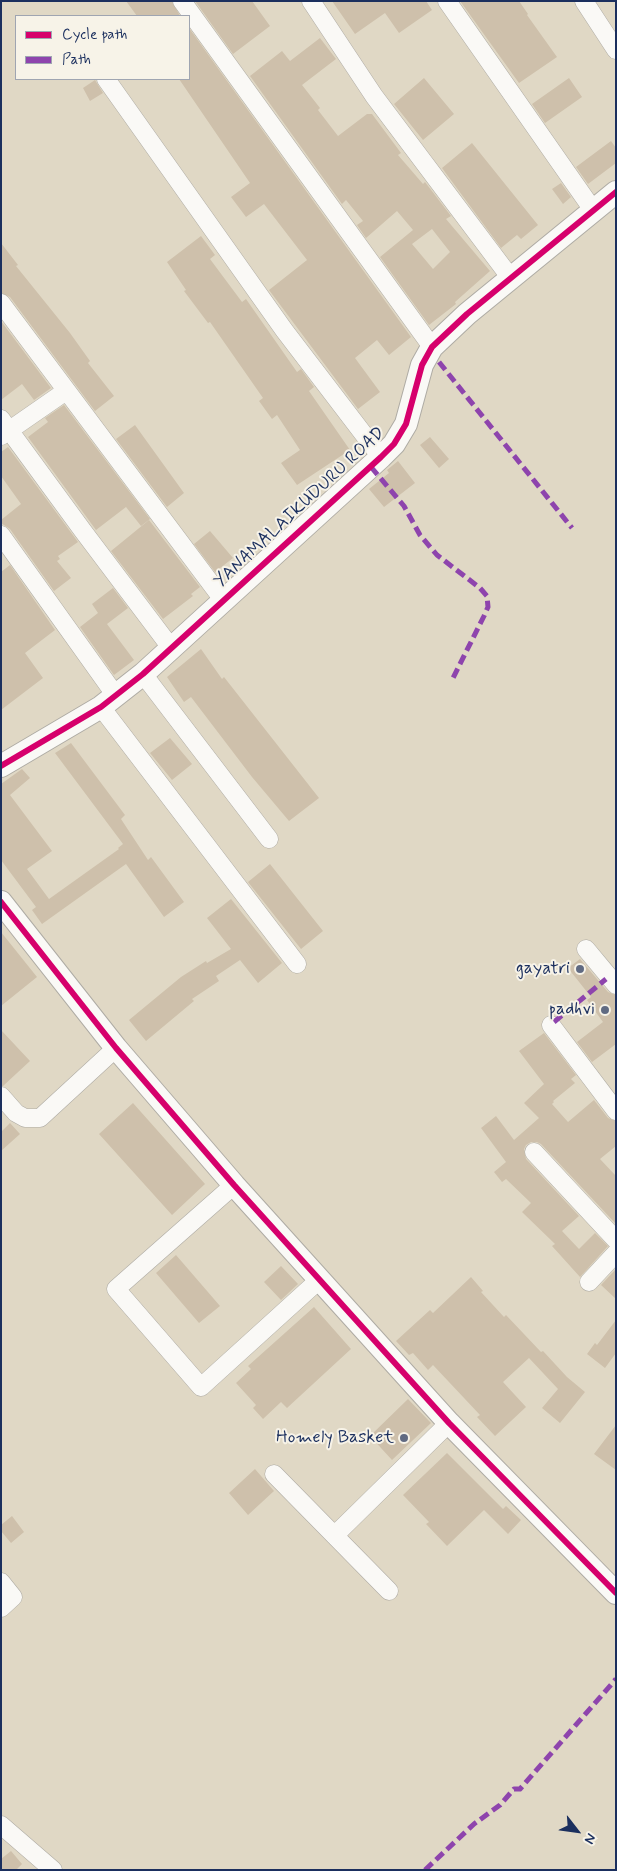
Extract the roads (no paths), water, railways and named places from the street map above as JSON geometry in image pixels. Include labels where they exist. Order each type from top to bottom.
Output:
[{"type":"street","points":[[182,1],[432,347]]},
{"type":"street","points":[[311,1],[374,96],[510,277]]},
{"type":"street","points":[[447,1],[594,210]]},
{"type":"street","points":[[584,1],[616,50]]},
{"type":"street","points":[[107,80],[284,330],[381,457]]},
{"type":"street","name":"YANAMALAIKUDURU ROAD","points":[[1,766],[108,702],[143,674],[381,457],[394,444],[406,424],[422,365],[432,347],[466,314],[616,192]]},
{"type":"street","points":[[1,303],[224,601]]},
{"type":"street","points":[[66,391],[4,428],[172,649]]},
{"type":"street","points":[[1,535],[108,702],[297,964]]},
{"type":"street","points":[[143,674],[269,839]]},
{"type":"street","points":[[1,902],[116,1048],[234,1185],[449,1423],[616,1593]]},
{"type":"street","points":[[586,949],[616,985]]},
{"type":"street","points":[[551,1025],[616,1111]]},
{"type":"street","points":[[1,1096],[16,1113],[25,1118],[40,1118],[116,1048]]},
{"type":"street","points":[[534,1152],[616,1240]]},
{"type":"street","points":[[234,1185],[116,1289],[202,1387],[319,1280]]},
{"type":"street","points":[[589,1282],[616,1253]]},
{"type":"street","points":[[335,1535],[449,1423]]},
{"type":"street","points":[[274,1474],[389,1591]]},
{"type":"street","points":[[1,1582],[13,1597],[1,1608]]},
{"type":"street","points":[[1,1825],[43,1867]]},
{"type":"place","name":"gayatri","points":[[580,969]]},
{"type":"place","name":"padhvi","points":[[605,1010]]},
{"type":"place","name":"Homely Basket","points":[[404,1438]]}]
